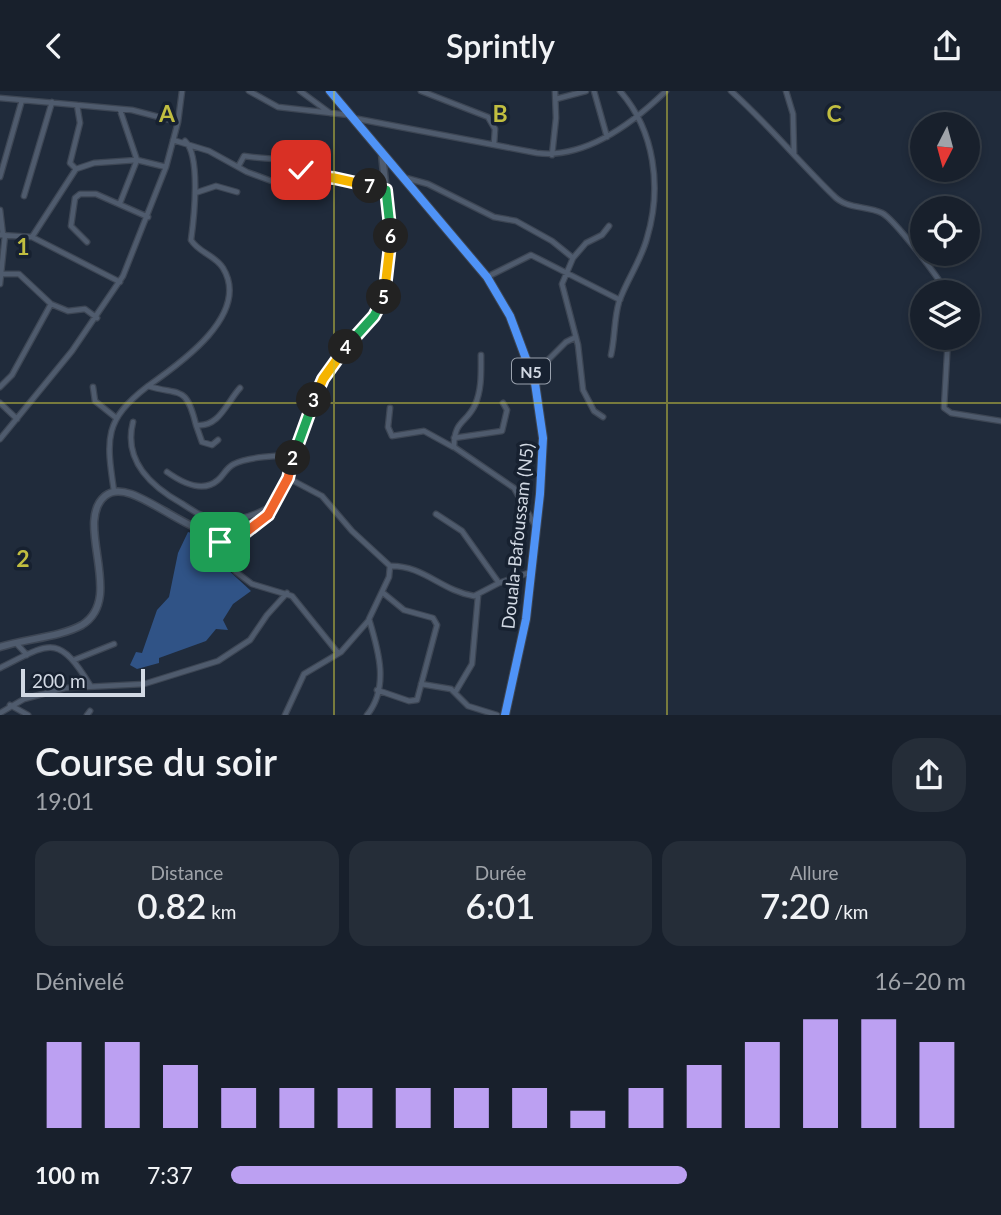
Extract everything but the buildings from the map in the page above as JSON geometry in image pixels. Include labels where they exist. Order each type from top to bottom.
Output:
[{"type":"highway","name":"Douala-Bafoussam (N5)","points":[[330,91],[487,277],[510,316],[533,375],[543,438],[536,527],[518,659],[505,715]]},
{"type":"street","points":[[0,439],[97,318],[120,282],[166,167],[178,122],[182,91]]},
{"type":"street","points":[[249,91],[278,107],[351,116],[552,155],[567,153],[607,137],[666,91]]},
{"type":"street","points":[[300,91],[331,113]]},
{"type":"street","points":[[421,91],[488,117],[495,129],[494,144]]},
{"type":"street","points":[[552,155],[555,91]]},
{"type":"street","points":[[556,99],[586,91]]},
{"type":"street","points":[[594,91],[607,137]]},
{"type":"street","points":[[611,355],[620,300],[633,276],[648,237],[654,183],[650,150],[637,116],[620,91]]},
{"type":"street","points":[[731,91],[840,201],[857,209],[878,211],[892,221],[939,280]]},
{"type":"street","points":[[786,91],[793,114],[793,155]]},
{"type":"street","points":[[0,98],[120,110],[178,122]]},
{"type":"street","points":[[0,177],[22,100]]},
{"type":"street","points":[[24,195],[52,102]]},
{"type":"street","points":[[76,169],[70,163],[79,123],[77,105]]},
{"type":"street","points":[[120,110],[137,160],[120,203]]},
{"type":"street","points":[[173,140],[185,141],[277,183],[291,183],[307,176],[334,178],[386,190]]},
{"type":"street","points":[[114,491],[110,445],[115,417],[127,402],[208,336],[229,304],[230,287],[223,267],[200,251],[191,240],[195,193],[192,151],[185,141]]},
{"type":"street","points":[[0,647],[75,628],[93,614],[100,589],[96,514],[102,499],[114,491],[131,492],[192,528],[219,537],[256,527],[277,503],[323,379],[374,316],[384,298],[391,243],[382,153]]},
{"type":"street","points":[[238,167],[244,156],[285,159],[297,165],[307,176]]},
{"type":"street","points":[[32,237],[76,169],[94,163],[137,160],[166,167]]},
{"type":"street","points":[[403,178],[428,184],[499,219],[516,221],[552,241],[573,258]]},
{"type":"street","points":[[195,193],[216,186],[237,192]]},
{"type":"street","points":[[87,242],[71,226],[75,198],[80,194],[96,194],[148,217]]},
{"type":"street","points":[[0,210],[3,235],[0,284]]},
{"type":"street","points":[[603,417],[594,411],[583,390],[576,337],[562,289],[566,270],[573,258],[586,243],[602,235],[609,226]]},
{"type":"street","points":[[3,235],[32,237],[120,282]]},
{"type":"street","points":[[487,277],[531,255],[566,270],[620,300]]},
{"type":"street","points":[[2,274],[19,274],[51,304],[68,311],[85,309],[97,318]]},
{"type":"street","points":[[0,387],[12,375],[51,304]]},
{"type":"street","points":[[533,375],[566,342],[576,337]]},
{"type":"street","points":[[947,350],[944,408],[951,413],[1001,421]]},
{"type":"street","points":[[454,447],[459,422],[474,407],[477,398],[481,355]]},
{"type":"street","points":[[148,386],[181,393],[190,405],[202,442],[212,445],[218,440]]},
{"type":"street","points":[[93,387],[95,401],[115,417]]},
{"type":"street","points":[[196,425],[203,426],[215,421],[240,388]]},
{"type":"street","points":[[454,438],[502,431],[507,410],[503,403]]},
{"type":"street","points":[[0,404],[17,419]]},
{"type":"street","points":[[390,408],[388,427],[393,436],[427,432],[454,447],[514,488],[536,527]]},
{"type":"street","points":[[133,422],[130,440],[134,453],[149,482],[163,494],[205,517],[218,520],[258,513],[277,503]]},
{"type":"street","points":[[167,472],[186,484],[200,486],[215,482],[239,462],[278,455],[294,456]]},
{"type":"street","points":[[288,478],[322,496],[352,531],[390,566],[413,568],[444,587],[478,596],[499,583],[531,572]]},
{"type":"street","points":[[436,514],[462,531],[499,583]]},
{"type":"street","points":[[219,537],[228,562],[241,576],[258,586],[288,593],[296,599],[307,618],[338,653]]},
{"type":"street","points":[[285,715],[304,674],[338,653],[369,619],[382,592],[390,566]]},
{"type":"street","points":[[377,690],[414,702],[436,621],[404,610],[382,592]]},
{"type":"street","points":[[0,713],[9,705],[54,690],[90,685],[144,684],[227,657],[250,640],[267,615],[279,606],[288,593]]},
{"type":"street","points":[[456,691],[472,664],[478,596]]},
{"type":"street","points":[[367,715],[374,704],[377,690],[380,650],[369,619]]},
{"type":"street","points":[[15,642],[27,655]]},
{"type":"street","points":[[74,660],[114,644]]},
{"type":"street","points":[[0,668],[27,655],[56,648],[68,652],[90,685]]},
{"type":"street","points":[[421,684],[456,691],[468,706],[497,715]]},
{"type":"street","points":[[9,705],[28,715]]},
{"type":"shaded area","points":[[188,532],[212,539],[226,568],[251,591],[233,604],[223,620],[228,630],[216,629],[206,641],[159,658],[159,663],[137,669],[130,665],[136,652],[142,653],[157,610],[169,597],[178,553]]},
{"type":"route","points":[[220,542],[219,537],[246,532],[256,527],[277,503],[323,379],[351,340],[374,316],[384,298],[391,243],[386,190],[334,178],[307,176],[301,170]]}]
